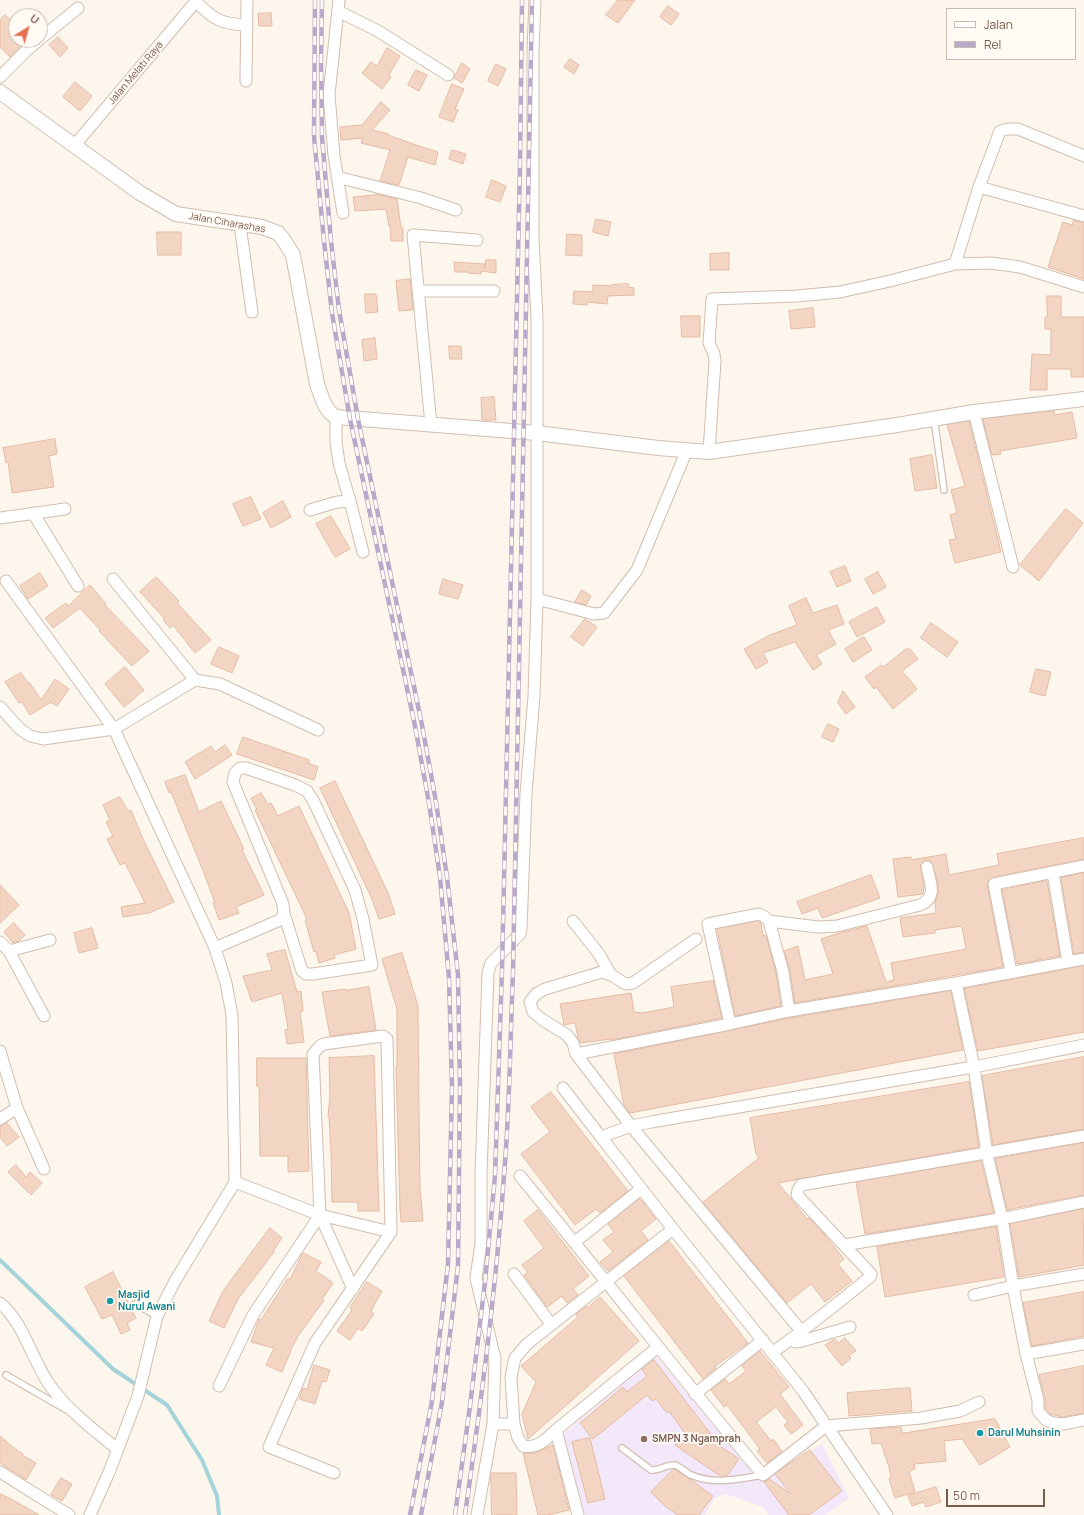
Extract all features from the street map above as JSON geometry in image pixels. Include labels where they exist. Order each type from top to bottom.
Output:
[{"type":"street","points":[[246,81],[247,0]]},
{"type":"street","points":[[339,0],[329,95],[334,155],[343,213]]},
{"type":"street","points":[[477,1515],[493,1424],[495,1359],[476,1278],[481,1243],[481,1174],[488,972],[491,963],[520,934],[521,929],[526,794],[534,696],[537,599],[537,319],[533,238],[533,51],[535,0]]},
{"type":"street","points":[[197,1],[212,16],[223,22],[246,25]]},
{"type":"street","name":"Jalan Melati Raya","points":[[74,146],[197,1]]},
{"type":"street","points":[[48,33],[78,8]]},
{"type":"street","points":[[338,11],[378,31],[448,75]]},
{"type":"street","points":[[0,78],[30,48]]},
{"type":"street","name":"Jalan Ciharashas","points":[[0,92],[140,194],[176,214],[262,228],[278,233],[293,255],[317,384],[323,403],[329,413],[336,417]]},
{"type":"street","points":[[954,264],[979,187],[1000,131],[1018,129],[1084,156]]},
{"type":"street","points":[[337,177],[421,198],[456,210]]},
{"type":"street","points":[[979,187],[1084,216]]},
{"type":"street","points":[[240,225],[252,312]]},
{"type":"street","points":[[431,425],[413,235],[477,240]]},
{"type":"street","points":[[709,452],[715,361],[714,354],[709,343],[712,299],[797,296],[840,292],[890,281],[954,264],[991,262],[1020,267],[1084,287]]},
{"type":"street","points":[[418,291],[494,291]]},
{"type":"street","points":[[364,552],[339,463],[336,442],[336,417],[350,420],[377,420],[537,433],[658,448],[709,452],[897,425],[974,412],[1084,399]]},
{"type":"street","points":[[974,412],[1013,567]]},
{"type":"street","points":[[537,599],[594,614],[604,613],[637,570],[687,450]]},
{"type":"street","points":[[310,510],[337,502],[350,501]]},
{"type":"street","points":[[0,518],[65,509]]},
{"type":"street","points":[[33,513],[78,586]]},
{"type":"street","points":[[112,579],[196,680]]},
{"type":"street","points":[[6,582],[114,729],[215,948],[226,983],[232,1015],[235,1182],[175,1281],[157,1316],[138,1396],[90,1515]]},
{"type":"street","points":[[0,707],[20,729],[30,736],[43,739],[114,729],[196,680],[220,684],[318,730]]},
{"type":"street","points":[[215,948],[280,920],[284,914],[283,904],[233,782],[235,773],[240,768],[246,768],[295,785],[307,791],[313,800],[355,890],[363,919],[372,964],[306,974],[302,970],[284,914]]},
{"type":"street","points":[[1011,972],[994,884],[1084,866]]},
{"type":"street","points":[[769,921],[818,926],[837,926],[920,905],[928,900],[932,891],[927,867]]},
{"type":"street","points":[[1053,873],[1068,962]]},
{"type":"street","points":[[730,1024],[708,924],[759,914],[766,917],[769,921],[783,972],[789,1011]]},
{"type":"street","points":[[573,921],[599,954],[611,975]]},
{"type":"street","points":[[696,939],[633,983],[626,984],[611,975],[602,972],[545,989],[536,994],[530,1002],[533,1012],[567,1035],[573,1043],[576,1054],[631,1126],[802,1332]]},
{"type":"street","points":[[9,951],[50,940]]},
{"type":"street","points":[[0,942],[9,951],[44,1016]]},
{"type":"street","points":[[576,1054],[789,1011],[956,983],[1084,959]]},
{"type":"street","points":[[956,983],[974,1067],[987,1154],[1002,1218],[1026,1354],[1038,1400],[1038,1411],[1046,1420],[1054,1423],[1063,1424],[1084,1420]]},
{"type":"street","points":[[334,1473],[269,1447],[315,1343],[353,1288],[391,1232],[386,1039],[383,1036],[324,1044],[320,1046],[314,1054],[320,1215],[353,1288]]},
{"type":"street","points":[[601,1137],[631,1126],[974,1067],[1084,1045]]},
{"type":"street","points":[[0,1051],[16,1108],[44,1169]]},
{"type":"street","points":[[563,1088],[672,1229],[803,1391],[887,1515]]},
{"type":"street","points":[[0,1119],[16,1108]]},
{"type":"street","points":[[773,1352],[802,1332],[870,1277],[871,1274],[797,1195],[801,1186],[1084,1136]]},
{"type":"street","points":[[520,1176],[575,1242],[695,1394],[763,1475],[826,1426],[921,1418],[960,1411],[979,1402]]},
{"type":"street","points":[[235,1182],[320,1215],[391,1232]]},
{"type":"street","points":[[575,1242],[642,1189]]},
{"type":"street","points":[[844,1245],[1002,1218],[1084,1202]]},
{"type":"street","points":[[219,1386],[253,1315],[320,1215]]},
{"type":"street","points":[[658,1347],[556,1430],[540,1445],[531,1448],[523,1446],[518,1438],[514,1424],[511,1377],[515,1358],[527,1344],[551,1324],[672,1229]]},
{"type":"street","points":[[514,1274],[551,1324]]},
{"type":"street","points":[[974,1295],[1013,1286],[1084,1274]]},
{"type":"street","points":[[0,1303],[10,1312],[49,1383],[73,1413],[117,1450]]},
{"type":"street","points":[[791,1339],[796,1342],[802,1341],[850,1327]]},
{"type":"street","points":[[695,1394],[763,1340]]},
{"type":"street","points":[[1026,1354],[1084,1344]]},
{"type":"street","points":[[493,1424],[514,1424]]},
{"type":"street","points":[[556,1430],[578,1515]]},
{"type":"street","points":[[0,1472],[69,1515]]},
{"type":"lane","points":[[934,418],[944,490]]},
{"type":"lane","points":[[135,1304],[157,1316]]},
{"type":"lane","points":[[6,1374],[73,1413]]},
{"type":"lane","points":[[622,1448],[654,1471],[670,1465],[677,1465],[690,1475],[711,1481],[735,1480],[763,1475]]},
{"type":"shaded area","name":"SMPN 3 Ngamprah","points":[[656,1356],[753,1473],[764,1480],[822,1444],[849,1498],[825,1515],[769,1515],[763,1507],[726,1494],[715,1498],[705,1515],[585,1515],[563,1434]]},
{"type":"building","points":[[618,0],[635,0],[618,23],[606,15]]},
{"type":"building","points":[[668,6],[679,14],[671,25],[660,17]]},
{"type":"building","points":[[271,13],[272,26],[259,26],[258,14]]},
{"type":"building","points":[[5,15],[8,18],[8,48],[18,48],[10,57],[0,47],[0,20]]},
{"type":"building","points":[[58,37],[68,48],[60,57],[49,45]]},
{"type":"building","points":[[387,48],[400,56],[389,75],[391,77],[382,89],[362,73],[371,62],[377,66]]},
{"type":"building","points":[[570,59],[579,65],[574,74],[564,67]]},
{"type":"building","points":[[462,63],[470,69],[462,83],[454,78]]},
{"type":"building","points":[[496,64],[506,69],[498,86],[488,81]]},
{"type":"building","points":[[416,70],[427,75],[419,91],[408,85]]},
{"type":"building","points":[[75,82],[92,96],[80,111],[63,97]]},
{"type":"building","points":[[452,84],[464,89],[455,109],[458,110],[453,122],[439,117]]},
{"type":"building","points":[[381,102],[390,110],[372,130],[389,134],[388,135],[438,152],[435,165],[408,157],[399,185],[380,181],[390,150],[361,143],[363,138],[341,140],[340,127],[362,125]]},
{"type":"building","points":[[452,150],[466,154],[463,164],[449,159]]},
{"type":"building","points":[[492,180],[506,186],[500,202],[486,197]]},
{"type":"building","points":[[376,194],[397,199],[401,228],[403,228],[403,241],[391,241],[390,225],[389,226],[386,209],[355,211],[353,197]]},
{"type":"building","points":[[596,219],[611,222],[608,236],[593,232]]},
{"type":"building","points":[[1074,220],[1084,223],[1084,279],[1048,267],[1063,222],[1072,225]]},
{"type":"building","points":[[157,232],[181,232],[181,255],[158,255]]},
{"type":"building","points":[[567,234],[582,235],[582,256],[566,255]]},
{"type":"building","points":[[729,253],[729,270],[710,270],[710,254]]},
{"type":"building","points":[[486,260],[496,260],[496,273],[481,271],[481,274],[455,272],[454,262],[485,264],[485,268]]},
{"type":"building","points":[[410,279],[413,310],[399,311],[396,281]]},
{"type":"building","points":[[628,284],[628,287],[634,288],[634,295],[608,296],[607,304],[587,302],[587,305],[573,304],[574,291],[593,292],[593,285],[612,286]]},
{"type":"building","points":[[365,294],[376,294],[378,312],[366,313]]},
{"type":"building","points":[[1047,296],[1061,296],[1061,317],[1084,317],[1084,377],[1071,377],[1071,369],[1047,369],[1047,390],[1030,390],[1032,354],[1051,355],[1051,329],[1045,329],[1045,317],[1047,317]]},
{"type":"building","points":[[813,308],[815,327],[791,329],[789,311]]},
{"type":"building","points":[[681,316],[700,316],[700,337],[682,337]]},
{"type":"building","points":[[375,338],[377,359],[364,361],[362,340]]},
{"type":"building","points":[[449,346],[461,346],[462,359],[450,359]]},
{"type":"building","points":[[494,397],[496,420],[482,420],[481,398]]},
{"type":"building","points":[[1054,411],[1054,415],[1072,412],[1077,438],[1000,451],[1001,454],[992,455],[983,419]]},
{"type":"building","points":[[969,421],[1001,552],[955,563],[949,540],[956,539],[950,515],[957,513],[951,490],[965,486],[947,425]]},
{"type":"building","points":[[55,439],[57,454],[49,456],[54,487],[12,493],[8,462],[6,463],[3,448]]},
{"type":"building","points":[[932,455],[937,488],[915,491],[910,459]]},
{"type":"building","points":[[251,497],[261,519],[243,526],[233,504]]},
{"type":"building","points":[[283,501],[291,517],[271,528],[263,513]]},
{"type":"building","points":[[1066,509],[1083,523],[1039,581],[1020,565]]},
{"type":"building","points":[[331,516],[350,549],[335,557],[316,524]]},
{"type":"building","points":[[845,566],[851,581],[837,587],[830,572]]},
{"type":"building","points":[[878,572],[886,587],[873,594],[865,579]]},
{"type":"building","points":[[40,573],[48,586],[28,599],[20,586]]},
{"type":"building","points":[[156,577],[179,601],[177,603],[211,640],[195,653],[173,625],[170,628],[163,620],[165,619],[140,592]]},
{"type":"building","points":[[443,579],[463,585],[458,599],[439,594]]},
{"type":"building","points":[[90,585],[106,604],[105,605],[149,651],[132,666],[99,631],[100,630],[80,608],[53,628],[45,618],[66,603],[68,606]]},
{"type":"building","points":[[582,590],[591,596],[586,605],[575,602]]},
{"type":"building","points":[[806,598],[813,613],[837,605],[844,624],[828,630],[836,644],[816,655],[822,664],[813,670],[795,642],[763,653],[768,662],[756,669],[744,649],[770,635],[797,625],[789,606]]},
{"type":"building","points":[[877,607],[885,622],[857,637],[849,622]]},
{"type":"building","points":[[585,619],[597,627],[583,646],[571,637]]},
{"type":"building","points":[[931,623],[958,642],[947,657],[921,638]]},
{"type":"building","points":[[864,637],[872,650],[853,662],[845,649]]},
{"type":"building","points":[[219,647],[239,656],[232,673],[211,664]]},
{"type":"building","points":[[906,649],[910,649],[918,659],[902,671],[917,689],[893,709],[876,687],[874,689],[865,677],[881,665],[883,667]]},
{"type":"building","points":[[125,667],[144,690],[124,707],[105,684]]},
{"type":"building","points":[[1036,669],[1051,672],[1045,696],[1030,692]]},
{"type":"building","points":[[21,673],[29,684],[30,683],[41,700],[55,679],[69,689],[57,706],[51,702],[30,715],[22,702],[19,703],[5,682]]},
{"type":"building","points":[[843,691],[855,707],[846,714],[838,703]]},
{"type":"building","points":[[828,724],[839,729],[833,742],[822,737]]},
{"type":"building","points":[[243,737],[309,760],[308,763],[318,767],[314,780],[237,754]]},
{"type":"building","points":[[225,745],[232,755],[195,779],[185,762],[211,746],[215,752]]},
{"type":"building","points":[[185,775],[199,812],[221,801],[244,849],[242,850],[264,895],[236,907],[239,913],[219,920],[213,903],[215,903],[204,873],[171,792],[169,793],[165,782]]},
{"type":"building","points":[[335,781],[388,893],[395,914],[379,919],[372,899],[320,788]]},
{"type":"building","points":[[261,793],[268,804],[271,803],[278,816],[299,806],[349,913],[356,949],[334,955],[335,958],[319,963],[316,951],[314,952],[305,920],[307,919],[255,810],[257,809],[251,799]]},
{"type":"building","points":[[120,797],[128,811],[131,810],[142,837],[174,902],[149,913],[123,917],[121,907],[145,903],[125,863],[120,865],[107,839],[113,836],[106,822],[110,820],[103,805]]},
{"type":"building","points":[[1084,838],[1084,859],[993,877],[988,881],[987,885],[1003,967],[795,1003],[790,971],[784,951],[798,946],[805,980],[833,974],[821,939],[867,926],[886,982],[894,980],[891,963],[966,949],[962,926],[935,930],[935,933],[903,937],[900,918],[936,913],[935,902],[938,895],[938,883],[932,863],[929,860],[925,860],[920,865],[924,885],[923,894],[898,897],[893,859],[911,857],[911,860],[946,854],[949,875],[999,865],[997,854]]},
{"type":"building","points":[[1084,873],[1084,952],[1074,954],[1061,878]]},
{"type":"building","points":[[871,875],[880,898],[822,918],[818,908],[802,914],[797,902]]},
{"type":"building","points":[[1047,881],[1060,956],[1017,964],[1002,890]]},
{"type":"building","points":[[0,885],[19,905],[0,923]]},
{"type":"building","points":[[758,921],[761,923],[763,936],[766,935],[776,973],[781,1006],[735,1016],[717,929]]},
{"type":"building","points":[[14,923],[25,935],[19,941],[13,943],[4,932]]},
{"type":"building","points":[[92,928],[98,948],[79,953],[74,933]]},
{"type":"building","points":[[285,950],[297,992],[301,991],[303,1011],[300,1011],[304,1042],[287,1044],[285,1030],[288,1029],[282,993],[252,1002],[243,976],[272,970],[267,954]]},
{"type":"building","points":[[402,953],[418,1006],[420,1187],[423,1221],[401,1222],[396,1066],[397,1009],[382,959]]},
{"type":"building","points":[[1084,966],[1084,1032],[978,1051],[964,989]]},
{"type":"building","points":[[713,981],[722,1018],[611,1040],[580,1043],[575,1023],[564,1025],[560,1004],[631,993],[634,1012],[643,1013],[674,1007],[671,987]]},
{"type":"building","points":[[369,987],[376,1030],[330,1036],[322,992]]},
{"type":"building","points":[[951,991],[963,1050],[630,1113],[624,1105],[614,1054],[790,1018]]},
{"type":"building","points":[[374,1056],[379,1211],[358,1211],[358,1202],[332,1202],[331,1153],[328,1117],[330,1094],[329,1058]]},
{"type":"building","points":[[1084,1057],[1084,1129],[993,1145],[982,1076]]},
{"type":"building","points":[[257,1058],[306,1058],[309,1171],[288,1172],[288,1156],[260,1156]]},
{"type":"building","points":[[969,1082],[979,1147],[778,1183],[807,1219],[809,1218],[824,1234],[844,1259],[838,1264],[852,1281],[825,1302],[811,1284],[787,1303],[703,1202],[759,1158],[756,1154],[750,1118]]},
{"type":"building","points":[[551,1092],[628,1191],[600,1213],[596,1209],[575,1225],[521,1154],[550,1132],[531,1107]]},
{"type":"building","points":[[7,1123],[19,1137],[7,1146],[0,1137],[0,1126]]},
{"type":"building","points":[[1084,1143],[1084,1195],[1007,1210],[995,1159]]},
{"type":"building","points":[[981,1161],[994,1213],[865,1234],[856,1182]]},
{"type":"building","points":[[16,1165],[26,1177],[30,1172],[42,1183],[31,1195],[8,1172]]},
{"type":"building","points":[[640,1199],[656,1219],[641,1231],[648,1240],[608,1271],[600,1262],[613,1252],[603,1240],[614,1232],[608,1224]]},
{"type":"building","points":[[1083,1209],[1084,1265],[1019,1277],[1010,1224]]},
{"type":"building","points":[[538,1210],[589,1276],[573,1289],[578,1295],[567,1303],[562,1296],[547,1307],[524,1275],[528,1272],[522,1265],[544,1248],[524,1221]]},
{"type":"building","points":[[996,1227],[1004,1277],[885,1297],[877,1247]]},
{"type":"building","points":[[270,1228],[282,1238],[273,1251],[274,1252],[238,1299],[224,1328],[209,1321],[223,1291]]},
{"type":"building","points":[[669,1241],[748,1343],[715,1366],[716,1368],[703,1379],[624,1276]]},
{"type":"building","points":[[303,1253],[321,1262],[316,1271],[333,1283],[322,1299],[324,1300],[298,1336],[290,1351],[282,1372],[266,1365],[274,1348],[251,1342],[259,1319],[261,1320],[288,1278],[290,1279]]},
{"type":"building","name":"Masjid Nurul Awani","points":[[113,1272],[136,1318],[127,1323],[130,1330],[121,1334],[112,1315],[102,1319],[85,1287]]},
{"type":"building","points":[[367,1282],[382,1291],[371,1311],[374,1314],[362,1331],[358,1328],[350,1340],[337,1331],[352,1310],[350,1308]]},
{"type":"building","points":[[1084,1292],[1084,1336],[1032,1346],[1023,1303]]},
{"type":"building","points":[[600,1297],[639,1341],[528,1439],[522,1414],[536,1382],[521,1366],[578,1317],[576,1314],[587,1306],[588,1307]]},
{"type":"building","points":[[845,1338],[856,1351],[849,1356],[851,1358],[842,1366],[825,1345],[835,1339],[838,1343]]},
{"type":"building","points":[[760,1351],[789,1387],[780,1394],[803,1425],[791,1434],[784,1425],[788,1422],[776,1407],[756,1422],[771,1441],[773,1439],[782,1451],[767,1463],[757,1451],[760,1449],[727,1405],[724,1407],[711,1390],[725,1379],[729,1384],[746,1371],[742,1366]]},
{"type":"building","points":[[654,1360],[720,1446],[739,1459],[727,1476],[720,1476],[675,1445],[687,1436],[669,1411],[667,1413],[656,1399],[652,1401],[647,1395],[593,1439],[580,1423],[623,1387],[627,1392],[647,1376],[642,1369]]},
{"type":"building","points":[[314,1365],[330,1370],[326,1382],[322,1381],[315,1404],[299,1399],[303,1388],[307,1389]]},
{"type":"building","points":[[1084,1366],[1084,1413],[1063,1417],[1050,1414],[1045,1408],[1045,1398],[1039,1375]]},
{"type":"building","points":[[910,1388],[912,1411],[849,1416],[847,1393]]},
{"type":"building","points":[[995,1419],[1010,1447],[980,1465],[962,1439],[944,1441],[946,1461],[914,1464],[915,1469],[909,1471],[915,1492],[895,1498],[889,1479],[891,1478],[889,1467],[881,1443],[872,1444],[870,1429],[901,1427],[902,1433]]},
{"type":"building","points":[[0,1436],[23,1454],[22,1455],[36,1463],[26,1480],[0,1463]]},
{"type":"building","points":[[590,1438],[605,1499],[588,1503],[572,1442]]},
{"type":"building","points":[[553,1445],[569,1510],[548,1515],[538,1515],[523,1453],[535,1453]]},
{"type":"building","points":[[810,1450],[842,1491],[809,1515],[789,1515],[764,1482],[769,1479],[791,1494],[775,1474]]},
{"type":"building","points":[[674,1469],[713,1496],[699,1515],[678,1515],[665,1506],[651,1492]]},
{"type":"building","points":[[491,1473],[516,1473],[517,1515],[492,1515]]},
{"type":"building","points":[[61,1478],[72,1484],[62,1501],[51,1495]]},
{"type":"building","points":[[936,1487],[941,1502],[926,1507],[924,1502],[912,1506],[908,1496]]},
{"type":"building","points":[[0,1494],[11,1499],[39,1515],[0,1515]]},
{"type":"waterway","points":[[0,1260],[113,1369],[167,1405],[202,1460],[217,1496],[219,1515]]},
{"type":"railway","points":[[315,0],[314,136],[332,313],[350,419],[415,726],[429,803],[440,877],[449,978],[452,1087],[448,1264],[432,1401],[410,1515]]},
{"type":"railway","points":[[322,0],[322,137],[331,241],[339,310],[358,419],[422,725],[436,802],[447,877],[458,975],[460,1086],[458,1266],[442,1402],[421,1515]]},
{"type":"railway","points":[[455,1515],[485,1282],[495,1176],[502,970],[520,165],[522,0]]},
{"type":"railway","points":[[465,1515],[482,1388],[501,1218],[509,1099],[513,972],[532,0]]},
{"type":"place","name":"Masjid Nurul Awani","points":[[110,1301]]},
{"type":"place","name":"Darul Muhsinin","points":[[980,1433]]},
{"type":"place","name":"SMPN 3 Ngamprah","points":[[644,1439]]}]
